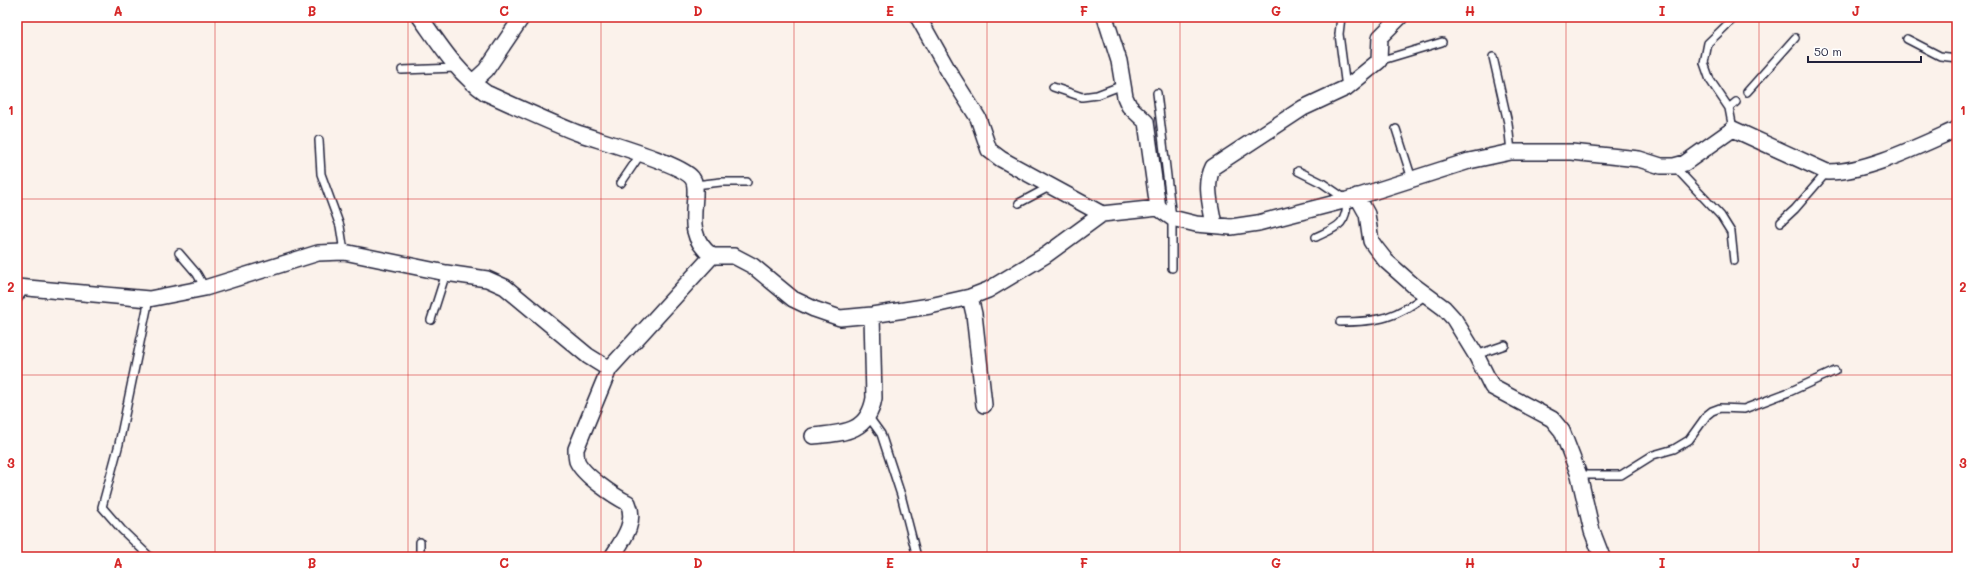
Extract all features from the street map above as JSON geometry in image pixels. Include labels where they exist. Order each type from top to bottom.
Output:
[{"type":"street","points":[[420,17],[457,68],[472,84],[486,93],[576,132],[609,142],[683,170],[692,178],[695,185],[693,220],[697,241],[701,248],[712,256],[734,256],[753,266],[793,299],[814,309],[840,318],[872,315],[930,306],[970,297],[988,290],[1046,255],[1102,214],[1158,208],[1172,218],[1196,224],[1230,228],[1258,223],[1352,198],[1469,161],[1511,152],[1571,152],[1639,158],[1661,166],[1674,166],[1685,163],[1733,129],[1827,172],[1839,172],[1898,156],[1957,129]]},
{"type":"street","points":[[472,84],[486,70],[522,17]]},
{"type":"street","points":[[918,17],[949,72],[978,118],[989,150],[1001,159],[1102,214]]},
{"type":"street","points":[[1105,17],[1119,61],[1125,97],[1129,106],[1146,122],[1158,208]]},
{"type":"street","points":[[1214,225],[1208,184],[1209,175],[1213,167],[1303,108],[1346,88],[1379,61],[1380,37],[1400,17]]},
{"type":"street","points":[[1352,198],[1367,214],[1371,241],[1375,248],[1386,261],[1413,285],[1444,308],[1454,319],[1492,387],[1552,419],[1564,436],[1579,475],[1592,531],[1602,557]]},
{"type":"street","points":[[20,292],[149,299],[205,288],[318,253],[344,252],[446,273],[487,279],[505,287],[588,356],[610,369]]},
{"type":"street","points":[[612,557],[628,532],[632,516],[631,509],[628,503],[587,474],[576,459],[576,449],[610,369],[712,256]]},
{"type":"street","points":[[970,297],[974,314],[984,405]]},
{"type":"street","points":[[813,436],[853,429],[863,423],[872,411],[874,398],[872,315]]},
{"type":"lane","points":[[1340,17],[1339,34],[1346,88]]},
{"type":"lane","points":[[1733,129],[1729,108],[1710,80],[1704,63],[1708,43],[1735,17]]},
{"type":"lane","points":[[1747,92],[1795,38]]},
{"type":"lane","points":[[1907,39],[1940,56],[1957,58]]},
{"type":"lane","points":[[1379,61],[1442,42]]},
{"type":"lane","points":[[1493,57],[1508,123],[1511,152]]},
{"type":"lane","points":[[402,70],[457,68]]},
{"type":"lane","points":[[1052,87],[1082,97],[1097,95],[1123,85]]},
{"type":"lane","points":[[1157,93],[1172,218],[1172,268]]},
{"type":"lane","points":[[1729,108],[1736,102]]},
{"type":"lane","points":[[1396,129],[1412,179]]},
{"type":"lane","points":[[318,140],[321,174],[340,226],[344,252]]},
{"type":"lane","points":[[621,183],[640,155]]},
{"type":"lane","points":[[1674,166],[1721,216],[1731,232],[1734,261]]},
{"type":"lane","points":[[1298,171],[1352,198],[1347,214],[1337,227],[1316,237]]},
{"type":"lane","points":[[1781,222],[1795,209],[1827,172]]},
{"type":"lane","points":[[695,185],[721,182],[747,182]]},
{"type":"lane","points":[[1019,203],[1051,186]]},
{"type":"lane","points":[[179,253],[197,274],[205,288]]},
{"type":"lane","points":[[431,320],[446,273]]},
{"type":"lane","points":[[1340,322],[1371,322],[1387,318],[1412,306],[1427,294]]},
{"type":"lane","points":[[149,299],[118,444],[102,507],[122,530],[150,557]]},
{"type":"lane","points":[[1476,356],[1505,345]]},
{"type":"lane","points":[[1579,475],[1621,475],[1653,455],[1674,449],[1690,440],[1707,415],[1712,411],[1720,408],[1744,409],[1790,392],[1835,371]]},
{"type":"lane","points":[[868,416],[882,434],[916,557]]},
{"type":"lane","points":[[420,542],[420,557]]}]
